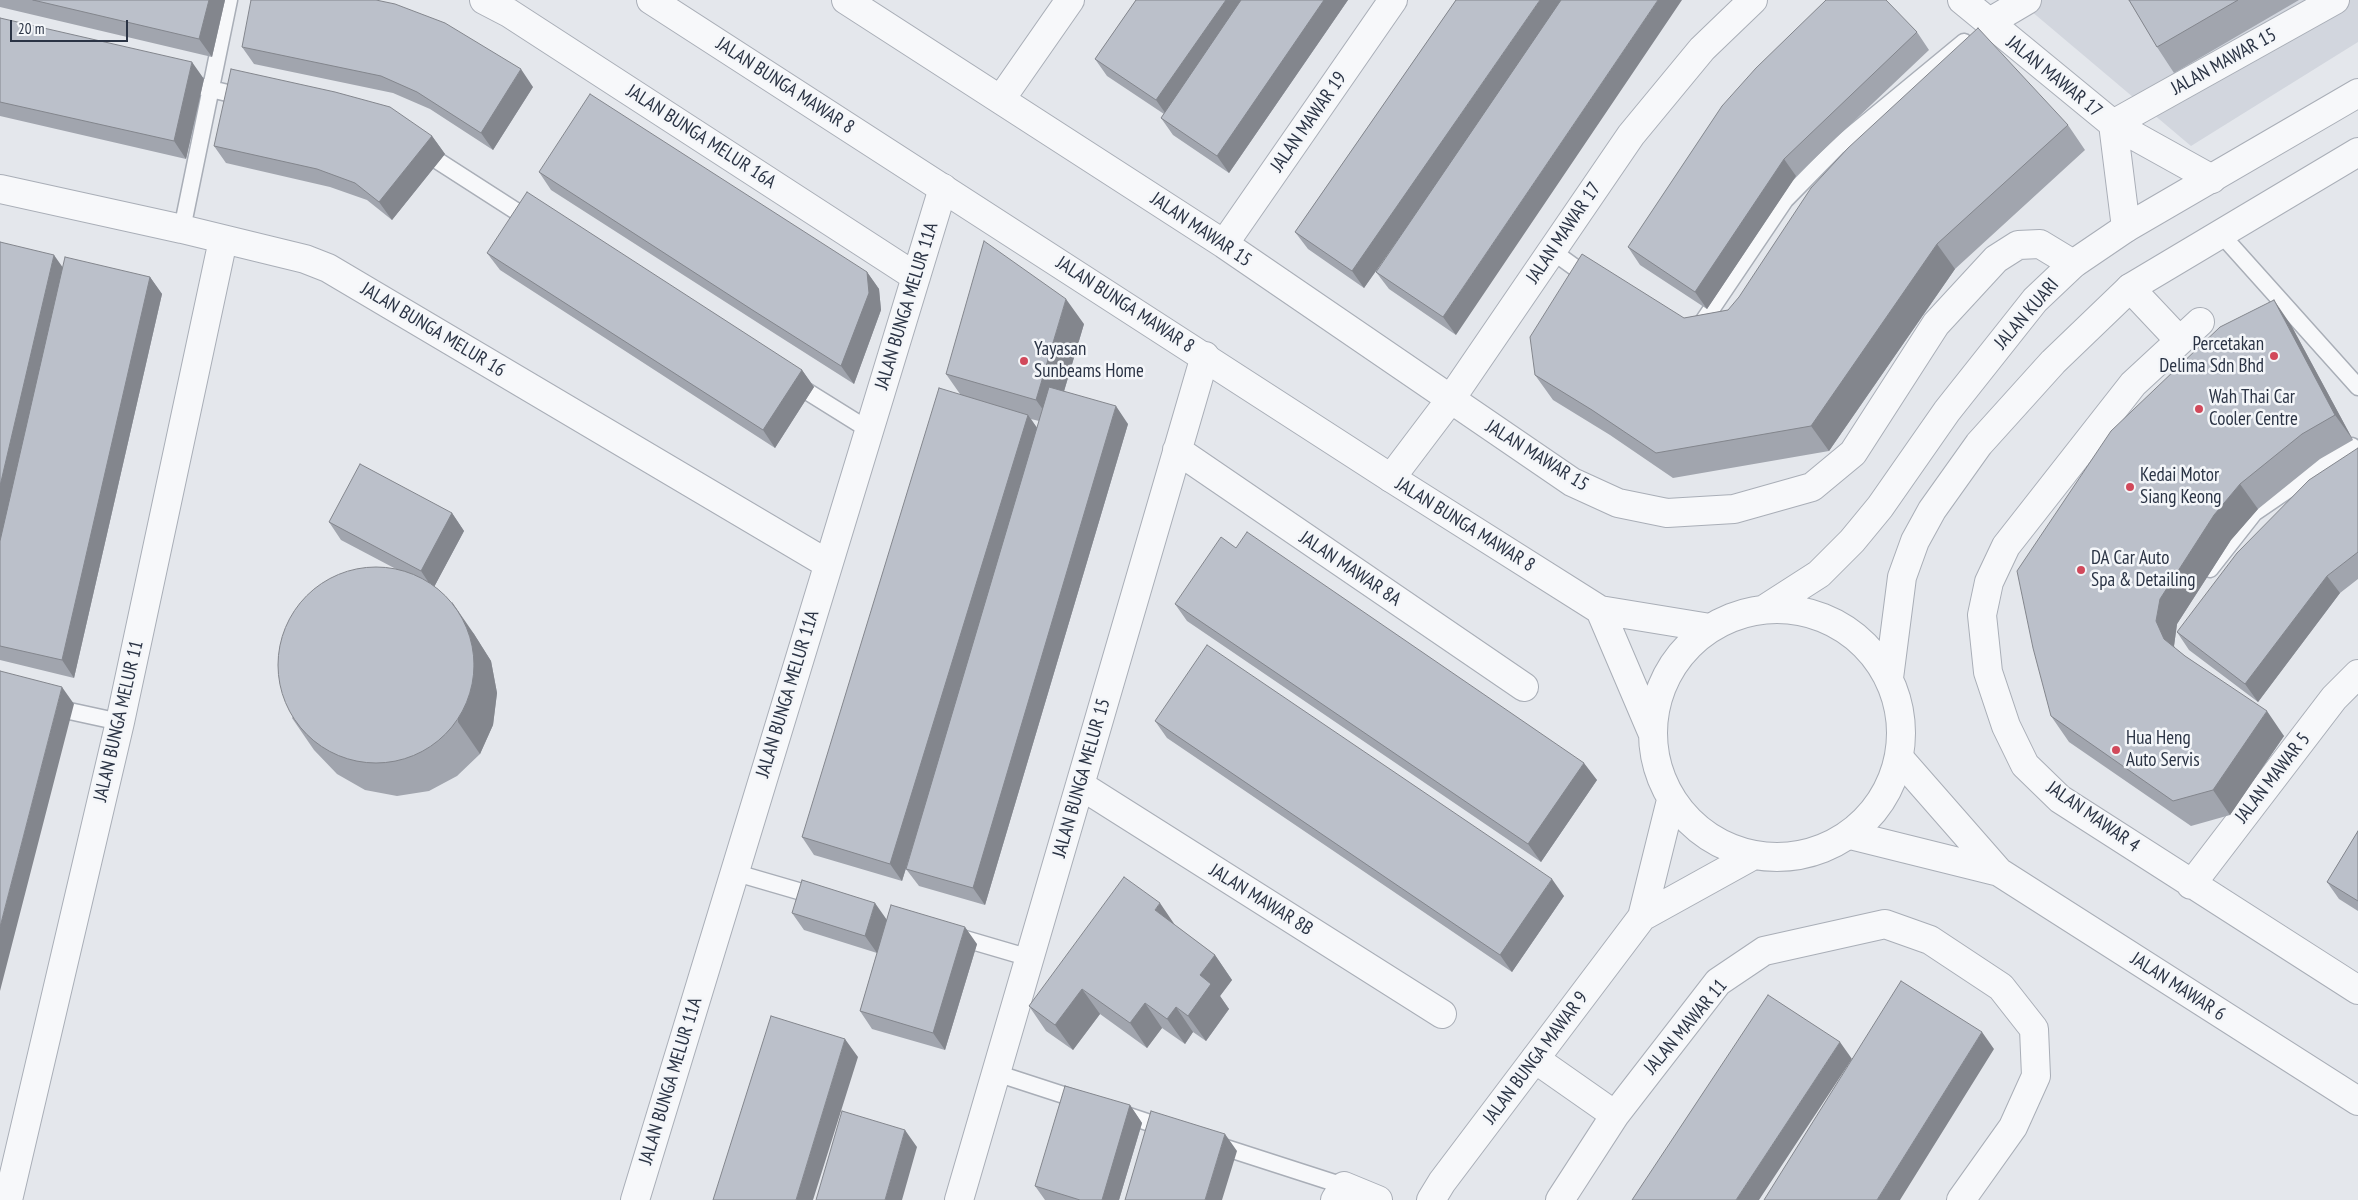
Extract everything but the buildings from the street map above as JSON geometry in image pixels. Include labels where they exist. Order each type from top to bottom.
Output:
[{"type":"street","name":"JALAN BUNGA MELUR 16A","points":[[484,0],[510,14],[916,277]]},
{"type":"street","name":"JALAN BUNGA MAWAR 8","points":[[651,0],[1205,356],[1391,478],[1600,610],[1710,628]]},
{"type":"street","name":"JALAN MAWAR 15","points":[[846,0],[1224,244],[1572,482],[1618,503],[1668,514],[1734,508],[1812,487],[1853,453],[1936,324],[1996,258],[2018,245],[2040,244],[2073,264]]},
{"type":"street","points":[[1001,99],[1070,0]]},
{"type":"street","name":"JALAN MAWAR 19","points":[[1224,244],[1393,0]]},
{"type":"street","name":"JALAN MAWAR 17","points":[[1391,478],[1450,400],[1631,135],[1702,49],[1752,0]]},
{"type":"street","name":"JALAN MAWAR 17","points":[[1962,0],[2113,124],[2126,228]]},
{"type":"street","points":[[1988,23],[2027,0]]},
{"type":"street","name":"JALAN MAWAR 15","points":[[2113,124],[2335,0]]},
{"type":"street","name":"JALAN KUARI","points":[[1763,610],[1819,574],[1852,541],[1880,507],[1947,411],[2029,307],[2073,264],[2126,228],[2358,93]]},
{"type":"street","points":[[2113,124],[2212,179]]},
{"type":"street","points":[[1889,678],[1902,577],[1915,541],[1932,510],[1979,444],[2053,362],[2130,288],[2358,152]]},
{"type":"street","name":"JALAN BUNGA MELUR 11A","points":[[635,1200],[733,872],[943,188]]},
{"type":"street","name":"JALAN BUNGA MELUR 16","points":[[0,189],[182,229],[297,257],[328,268],[828,564]]},
{"type":"street","name":"JALAN BUNGA MELUR 11","points":[[8,1200],[120,722],[223,240]]},
{"type":"street","points":[[2130,288],[2179,340]]},
{"type":"street","name":"JALAN MAWAR 4","points":[[2200,322],[2133,384],[2006,546],[1989,582],[1982,615],[1988,672],[2006,726],[2025,765],[2060,799],[2191,885],[2358,990]]},
{"type":"street","name":"JALAN BUNGA MELUR 15","points":[[959,1200],[1205,356]]},
{"type":"street","name":"JALAN MAWAR 8A","points":[[1177,450],[1524,688]]},
{"type":"street","points":[[1600,610],[1652,732],[1657,767],[1671,800],[1693,825],[1721,845],[1754,855],[1787,857],[1820,850],[1850,835],[1873,814],[1890,788],[1900,759],[1902,717],[1889,678],[1867,647],[1837,624],[1801,611],[1763,610],[1735,616],[1710,628],[1679,655],[1659,691],[1652,732]]},
{"type":"street","name":"JALAN MAWAR 5","points":[[2191,885],[2284,751],[2346,700],[2358,674]]},
{"type":"street","name":"JALAN MAWAR 6","points":[[1900,759],[1999,872],[2358,1101]]},
{"type":"street","name":"JALAN MAWAR 8B","points":[[1080,785],[1442,1014]]},
{"type":"street","name":"JALAN BUNGA MAWAR 9","points":[[1431,1200],[1442,1182],[1642,917],[1671,800]]},
{"type":"street","name":"JALAN MAWAR 6","points":[[1850,835],[1999,872]]},
{"type":"street","name":"JALAN BUNGA MAWAR 9","points":[[1642,917],[1754,855]]},
{"type":"street","name":"JALAN MAWAR 11","points":[[1560,1200],[1615,1115],[1718,982],[1764,951],[1885,924],[1930,940],[2001,987],[2034,1029],[2036,1076],[2013,1127],[1961,1200]]},
{"type":"street","points":[[1535,1060],[1615,1115]]},
{"type":"street","points":[[1340,1193],[1378,1200]]},
{"type":"lane","points":[[182,229],[229,0]]},
{"type":"lane","points":[[1681,331],[1698,329],[1785,200],[1832,153],[1988,23]]},
{"type":"lane","points":[[163,78],[259,101]]},
{"type":"lane","points":[[408,144],[424,151],[544,230]]},
{"type":"lane","points":[[2220,233],[2358,387]]},
{"type":"lane","points":[[1552,251],[1600,286]]},
{"type":"lane","points":[[777,373],[869,430]]},
{"type":"lane","points":[[2202,580],[2254,513],[2352,446]]},
{"type":"lane","points":[[37,703],[120,722]]},
{"type":"lane","points":[[733,872],[838,902]]},
{"type":"lane","points":[[944,933],[1030,958]]},
{"type":"lane","points":[[996,1073],[1184,1134]]},
{"type":"lane","points":[[1203,1140],[1340,1193]]},
{"type":"shaded area","points":[[2018,0],[2358,0],[2358,42],[2191,146]]},
{"type":"place","name":"Percetakan Delima Sdn Bhd","points":[[2274,356]]},
{"type":"place","name":"Yayasan Sunbeams Home","points":[[1024,361]]},
{"type":"place","name":"Wah Thai Car Cooler Centre","points":[[2199,409]]},
{"type":"place","name":"Kedai Motor Siang Keong","points":[[2130,487]]},
{"type":"place","name":"DA Car Auto Spa & Detailing","points":[[2081,570]]},
{"type":"place","name":"Hua Heng Auto Servis","points":[[2116,750]]}]
